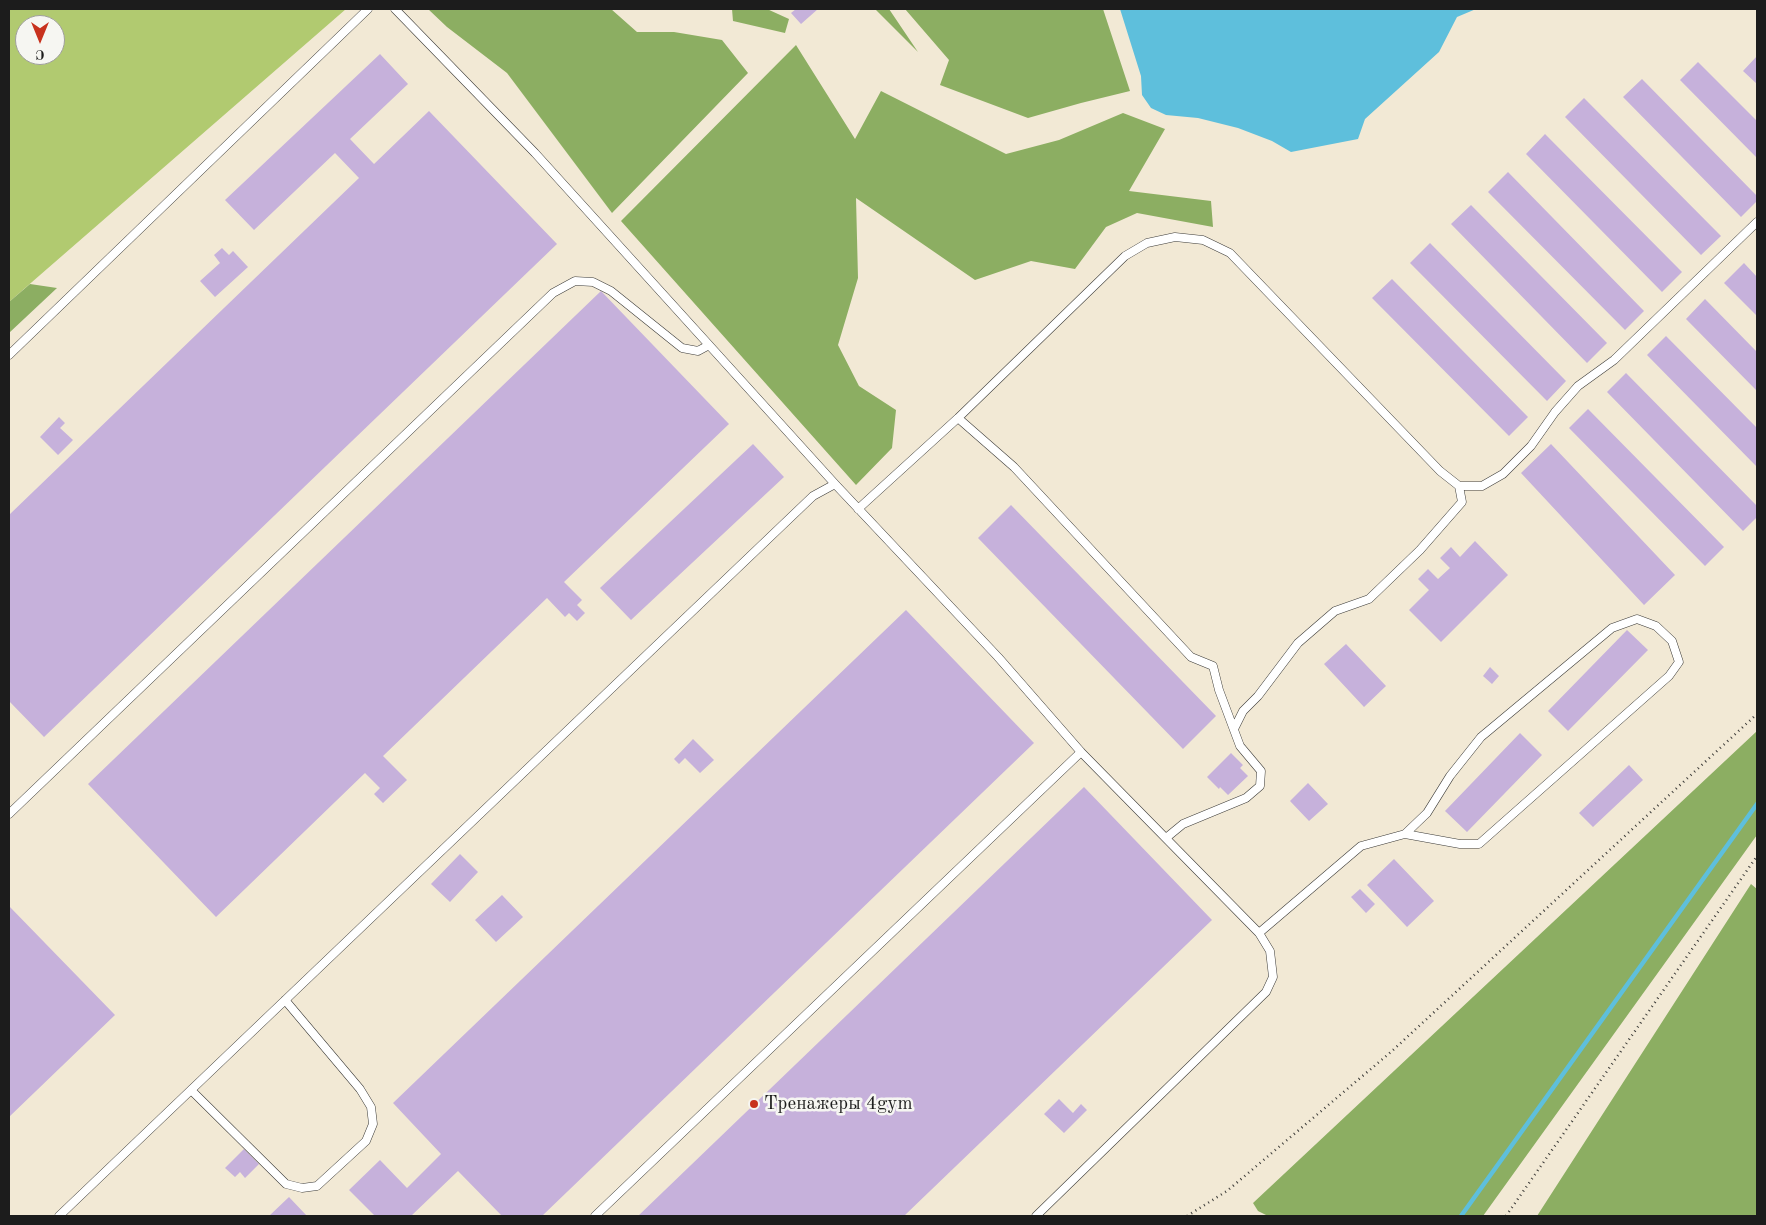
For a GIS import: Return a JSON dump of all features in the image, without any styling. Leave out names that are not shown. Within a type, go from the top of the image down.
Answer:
[{"type":"lane","points":[[9,355],[368,9]]},
{"type":"lane","points":[[395,9],[535,153],[835,484],[998,657],[1081,752],[1259,933],[1270,952],[1273,977],[1266,992],[1036,1216]]},
{"type":"lane","points":[[858,508],[958,418],[1125,256],[1147,243],[1175,237],[1203,240],[1230,253],[1440,471],[1459,486],[1482,486],[1504,474],[1531,446],[1555,412],[1578,386],[1614,360],[1757,222]]},
{"type":"lane","points":[[9,814],[553,294],[575,281],[593,282],[611,291],[682,348],[698,351],[709,345]]},
{"type":"lane","points":[[958,418],[1014,467],[1191,657],[1213,666],[1219,690],[1240,746],[1261,771],[1260,786],[1246,798],[1183,824],[1166,838]]},
{"type":"lane","points":[[59,1216],[813,496],[835,484]]},
{"type":"lane","points":[[1234,729],[1243,711],[1258,696],[1298,643],[1335,611],[1370,599],[1420,550],[1462,502],[1459,486]]},
{"type":"lane","points":[[1259,933],[1361,846],[1405,834],[1460,844],[1479,844],[1669,676],[1679,662],[1672,641],[1656,626],[1637,619],[1612,628],[1481,737],[1450,776],[1426,813],[1405,834]]},
{"type":"lane","points":[[595,1216],[1081,752]]},
{"type":"lane","points":[[191,1090],[286,1184],[302,1188],[316,1186],[366,1141],[373,1124],[371,1107],[360,1089],[286,1000]]},
{"type":"path","points":[[1186,1216],[1227,1191],[1392,1051],[1757,714]]},
{"type":"path","points":[[1506,1216],[1757,856]]},
{"type":"green space","points":[[9,9],[346,9],[9,302]]},
{"type":"green space","points":[[428,9],[611,9],[637,32],[674,32],[722,40],[748,73],[612,213],[507,73],[447,27]]},
{"type":"green space","points":[[732,9],[767,9],[789,19],[785,33],[733,21]]},
{"type":"green space","points":[[875,9],[889,9],[918,52]]},
{"type":"green space","points":[[905,9],[1103,9],[1130,91],[1028,118],[940,85],[949,60]]},
{"type":"green space","points":[[796,45],[855,139],[881,91],[1006,154],[1059,140],[1123,113],[1165,129],[1129,191],[1211,201],[1213,227],[1137,213],[1106,227],[1075,269],[1031,261],[975,280],[856,198],[858,278],[838,345],[859,386],[896,410],[892,448],[856,485],[621,221]]},
{"type":"green space","points":[[30,284],[57,288],[9,333],[9,302]]},
{"type":"green space","points":[[1757,731],[1757,835],[1483,1216],[1268,1216],[1258,1211],[1253,1203]]},
{"type":"green space","points":[[1751,884],[1757,889],[1757,1216],[1537,1216]]},
{"type":"water","points":[[1120,9],[1476,9],[1457,17],[1439,52],[1365,119],[1358,139],[1291,152],[1272,141],[1238,128],[1198,118],[1166,115],[1151,108],[1142,95],[1141,76]]},
{"type":"building","points":[[796,9],[818,9],[801,24],[791,13]]},
{"type":"building","points":[[380,54],[408,84],[350,139],[374,164],[429,111],[557,244],[44,737],[9,701],[9,515],[359,178],[335,153],[254,230],[225,200]]},
{"type":"building","points":[[1757,56],[1757,84],[1743,71]]},
{"type":"building","points":[[1698,62],[1757,121],[1757,158],[1680,80]]},
{"type":"building","points":[[1642,79],[1757,196],[1757,201],[1741,217],[1623,97]]},
{"type":"building","points":[[1584,98],[1721,236],[1701,255],[1565,117]]},
{"type":"building","points":[[1545,134],[1682,272],[1662,292],[1526,154]]},
{"type":"building","points":[[1508,172],[1644,311],[1625,330],[1488,192]]},
{"type":"building","points":[[1471,205],[1607,343],[1587,363],[1451,224]]},
{"type":"building","points":[[1430,243],[1566,381],[1547,401],[1410,263]]},
{"type":"building","points":[[222,248],[229,255],[233,251],[248,267],[215,297],[200,281],[220,263],[214,255]]},
{"type":"building","points":[[1744,263],[1757,277],[1757,316],[1724,283]]},
{"type":"building","points":[[1392,279],[1528,417],[1509,436],[1372,298]]},
{"type":"building","points":[[601,291],[729,424],[564,582],[582,600],[577,605],[585,613],[577,621],[569,613],[565,617],[547,598],[383,756],[407,780],[383,803],[374,794],[380,788],[365,773],[216,917],[88,784]]},
{"type":"building","points":[[1705,299],[1757,352],[1757,391],[1686,319]]},
{"type":"building","points":[[1666,336],[1757,428],[1757,467],[1647,355]]},
{"type":"building","points":[[1626,373],[1757,506],[1757,517],[1743,531],[1607,392]]},
{"type":"building","points":[[1588,409],[1724,547],[1705,566],[1569,428]]},
{"type":"building","points":[[59,417],[65,423],[60,428],[73,440],[58,455],[40,437]]},
{"type":"building","points":[[753,444],[784,477],[631,620],[600,588]]},
{"type":"building","points":[[1551,444],[1675,575],[1644,605],[1521,473]]},
{"type":"building","points":[[1011,505],[1216,716],[1183,749],[978,538]]},
{"type":"building","points":[[1475,541],[1508,575],[1441,642],[1409,610],[1429,590],[1418,579],[1428,569],[1438,579],[1450,568],[1440,558],[1451,547],[1460,557]]},
{"type":"building","points":[[906,610],[1034,743],[542,1216],[502,1216],[458,1171],[411,1216],[375,1216],[349,1190],[380,1160],[407,1188],[441,1154],[393,1103]]},
{"type":"building","points":[[1627,630],[1648,650],[1568,731],[1548,711]]},
{"type":"building","points":[[1346,644],[1386,686],[1364,707],[1324,664]]},
{"type":"building","points":[[1490,667],[1499,676],[1492,684],[1483,676]]},
{"type":"building","points":[[1520,733],[1542,755],[1467,832],[1445,811]]},
{"type":"building","points":[[693,739],[714,760],[700,773],[685,758],[679,764],[674,759]]},
{"type":"building","points":[[1231,753],[1243,765],[1240,768],[1248,776],[1228,795],[1207,777]]},
{"type":"building","points":[[1629,765],[1643,780],[1593,827],[1579,813]]},
{"type":"building","points":[[1308,783],[1328,804],[1309,821],[1290,801]]},
{"type":"building","points":[[1084,787],[1212,920],[904,1216],[638,1216]]},
{"type":"building","points":[[460,854],[478,872],[450,902],[431,884]]},
{"type":"building","points":[[1394,859],[1434,901],[1407,927],[1367,885]]},
{"type":"building","points":[[1360,889],[1375,904],[1366,913],[1351,897]]},
{"type":"building","points":[[502,895],[523,917],[496,942],[475,920]]},
{"type":"building","points":[[9,906],[115,1015],[9,1117]]},
{"type":"building","points":[[1059,1099],[1073,1113],[1081,1104],[1087,1110],[1064,1133],[1044,1114]]},
{"type":"building","points":[[244,1149],[259,1164],[245,1178],[240,1172],[235,1177],[225,1168]]},
{"type":"building","points":[[289,1197],[307,1216],[269,1216]]},
{"type":"waterway","points":[[1461,1216],[1757,804]]},
{"type":"place","name":"Тренажеры 4gym","points":[[754,1104]]}]
